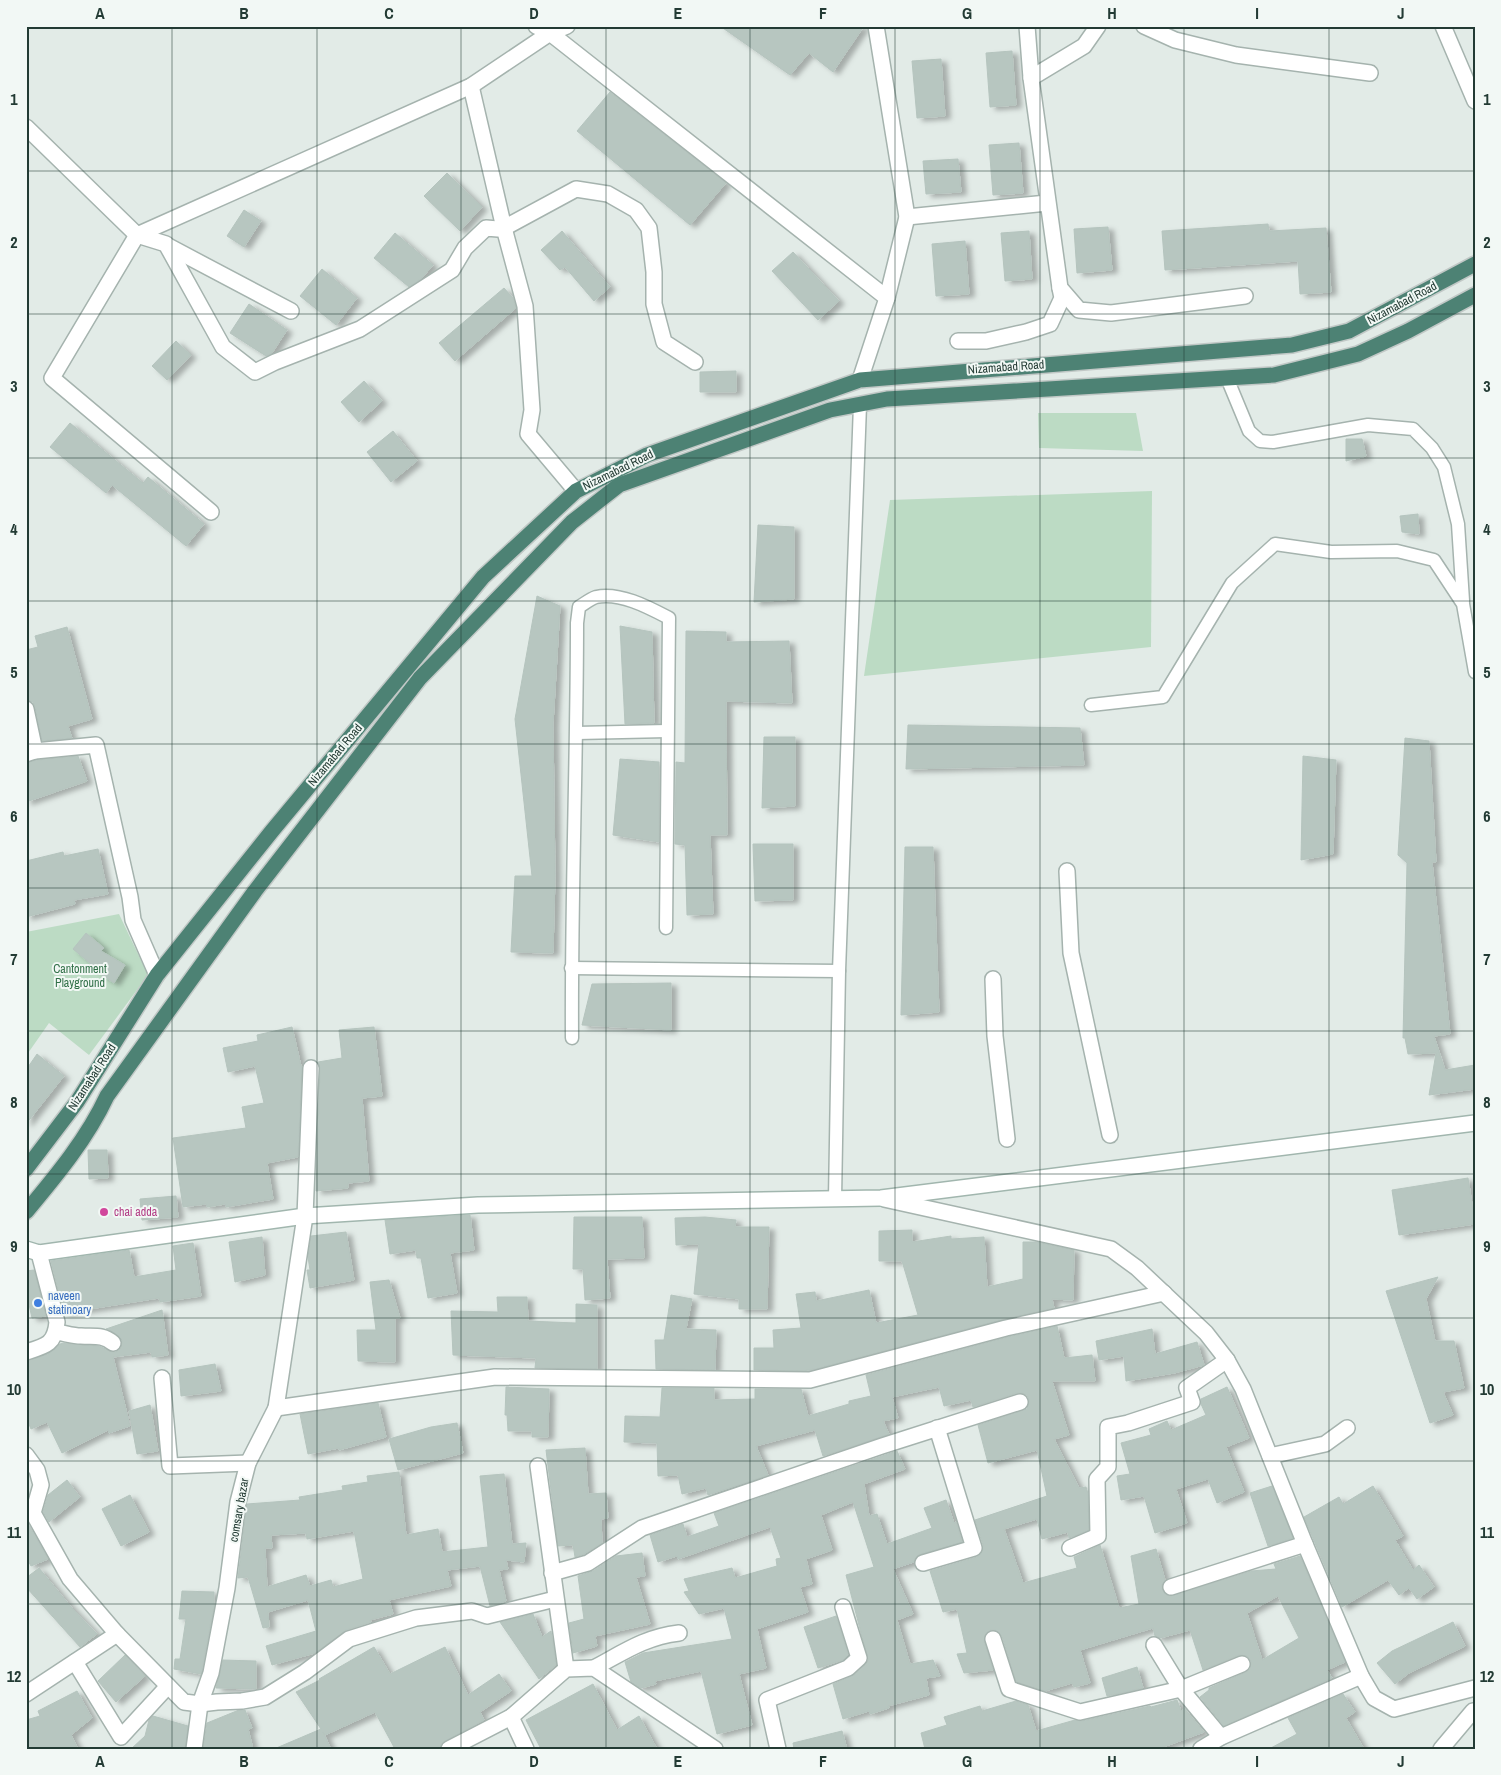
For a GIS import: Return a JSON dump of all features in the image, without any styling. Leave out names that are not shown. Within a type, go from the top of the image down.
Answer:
[{"type":"highway","name":"Nizamabad Road","points":[[26,1170],[76,1102],[157,975],[272,831],[483,578],[576,491],[647,455],[860,380],[1292,346],[1349,331],[1475,264]]},
{"type":"highway","name":"Nizamabad Road","points":[[26,1212],[77,1147],[107,1096],[255,891],[420,678],[572,522],[619,485],[830,410],[887,399],[1274,375],[1358,354],[1408,331],[1475,295]]},
{"type":"street","points":[[211,512],[52,378],[137,235],[471,86],[543,29],[567,26]]},
{"type":"street","points":[[860,380],[888,298],[907,217],[876,26]]},
{"type":"street","points":[[958,341],[986,341],[1026,332],[1050,324],[1062,298],[1047,203],[1031,78],[1027,26]]},
{"type":"street","points":[[1031,78],[1084,46],[1098,26]]},
{"type":"street","points":[[1144,26],[1175,40],[1236,55],[1370,73]]},
{"type":"street","points":[[1443,26],[1475,101]]},
{"type":"street","points":[[543,29],[888,298]]},
{"type":"street","points":[[471,86],[504,228],[525,306],[532,410],[528,434],[576,491]]},
{"type":"street","points":[[26,127],[137,235],[166,244],[291,311]]},
{"type":"street","points":[[168,246],[223,347],[255,372],[275,362],[360,329],[452,270],[465,248],[486,228],[504,228],[576,189],[608,194],[636,210],[649,228],[654,272],[654,304],[664,342],[695,362]]},
{"type":"street","points":[[907,217],[1047,203]]},
{"type":"street","points":[[1060,288],[1079,310],[1112,313],[1245,296]]},
{"type":"street","points":[[26,709],[30,752],[96,745],[130,897],[133,920],[157,975]]},
{"type":"street","points":[[1067,871],[1071,953],[1110,1135]]},
{"type":"street","points":[[993,979],[995,1036],[1007,1139]]},
{"type":"street","name":"comsary bazar","points":[[194,1749],[200,1704],[210,1673],[227,1588],[238,1502],[248,1463],[276,1408],[305,1216],[311,1068]]},
{"type":"street","points":[[26,1352],[50,1342],[54,1338],[57,1322],[32,1251],[305,1216],[478,1206],[881,1198],[1475,1123]]},
{"type":"street","points":[[881,1198],[1111,1249],[1136,1268],[1206,1333],[1227,1360],[1244,1389],[1305,1544],[1362,1676],[1374,1698],[1394,1709],[1475,1688]]},
{"type":"street","points":[[276,1408],[494,1377],[810,1380],[1006,1328],[1164,1293]]},
{"type":"street","points":[[56,1332],[79,1336],[99,1336],[107,1338],[113,1343]]},
{"type":"street","points":[[1070,1548],[1098,1536],[1098,1480],[1108,1467],[1108,1427],[1128,1423],[1192,1402],[1187,1388],[1227,1360]]},
{"type":"street","points":[[162,1378],[170,1466],[248,1463]]},
{"type":"street","points":[[552,1573],[588,1563],[642,1528],[937,1428],[1020,1402]]},
{"type":"street","points":[[924,1563],[974,1548],[937,1428]]},
{"type":"street","points":[[1270,1456],[1325,1444],[1348,1428]]},
{"type":"street","points":[[26,1455],[37,1470],[41,1485],[33,1513],[70,1579],[117,1634],[184,1702],[200,1704],[242,1701],[265,1697],[305,1672],[349,1639],[416,1618],[472,1611],[487,1616],[555,1599]]},
{"type":"street","points":[[538,1466],[566,1669]]},
{"type":"street","points":[[1171,1587],[1305,1544]]},
{"type":"street","points":[[778,1749],[766,1700],[848,1668],[859,1658],[843,1607]]},
{"type":"street","points":[[449,1749],[511,1717],[566,1669],[594,1668],[641,1642],[660,1635],[679,1632]]},
{"type":"street","points":[[26,1694],[117,1634]]},
{"type":"street","points":[[993,1639],[1009,1689],[1080,1712],[1181,1689],[1242,1664]]},
{"type":"street","points":[[1154,1645],[1181,1689],[1220,1737]]},
{"type":"street","points":[[75,1662],[121,1737],[168,1686]]},
{"type":"street","points":[[594,1668],[715,1749]]},
{"type":"street","points":[[1201,1749],[1220,1737],[1362,1676]]},
{"type":"street","points":[[1441,1749],[1473,1711],[1475,1714]]},
{"type":"street","points":[[511,1717],[526,1749]]},
{"type":"lane","points":[[1227,378],[1249,431],[1260,441],[1273,442],[1368,425],[1413,429],[1432,448],[1444,467],[1458,524],[1463,604],[1475,672]]},
{"type":"lane","points":[[835,1199],[839,971],[860,405]]},
{"type":"lane","points":[[1091,705],[1163,697],[1232,583],[1275,544],[1331,552],[1397,551],[1434,560],[1463,604]]},
{"type":"lane","points":[[572,1038],[571,968],[577,732],[577,623],[579,607],[594,598],[610,596],[646,606],[669,618],[666,928]]},
{"type":"lane","points":[[577,732],[667,731]]},
{"type":"lane","points":[[571,968],[839,971]]},
{"type":"green space","points":[[1038,413],[1136,413],[1143,451],[1039,448]]},
{"type":"green space","points":[[1152,491],[1151,647],[864,676],[890,500]]},
{"type":"green space","name":"Cantonment Playground","points":[[119,914],[148,975],[89,1055],[49,1023],[26,1056],[26,932]]},
{"type":"building","points":[[720,26],[864,26],[833,72],[809,53],[790,75]]},
{"type":"building","points":[[1012,51],[1016,105],[990,107],[986,53]]},
{"type":"building","points":[[941,59],[945,116],[917,118],[912,61]]},
{"type":"building","points":[[610,92],[726,183],[690,225],[577,131]]},
{"type":"building","points":[[1019,143],[1023,193],[993,195],[989,145]]},
{"type":"building","points":[[958,159],[961,192],[926,194],[923,161]]},
{"type":"building","points":[[447,173],[482,207],[460,231],[424,196]]},
{"type":"building","points":[[244,210],[261,221],[244,247],[227,236]]},
{"type":"building","points":[[1268,224],[1269,231],[1326,228],[1331,292],[1300,294],[1298,261],[1165,270],[1162,231]]},
{"type":"building","points":[[1108,227],[1112,270],[1077,273],[1074,229]]},
{"type":"building","points":[[562,231],[610,287],[594,301],[565,267],[560,270],[541,250]]},
{"type":"building","points":[[1029,231],[1032,279],[1005,281],[1001,233]]},
{"type":"building","points":[[395,233],[433,265],[422,278],[409,287],[374,258]]},
{"type":"building","points":[[965,241],[969,294],[936,296],[932,244]]},
{"type":"building","points":[[793,252],[839,301],[818,320],[772,271]]},
{"type":"building","points":[[322,269],[357,298],[336,325],[300,296]]},
{"type":"building","points":[[504,288],[513,298],[516,308],[455,361],[439,343]]},
{"type":"building","points":[[249,304],[287,330],[272,353],[266,356],[230,333]]},
{"type":"building","points":[[176,341],[191,355],[167,380],[152,366]]},
{"type":"building","points":[[736,371],[736,392],[700,392],[700,372]]},
{"type":"building","points":[[364,381],[382,401],[359,422],[341,402]]},
{"type":"building","points":[[70,423],[143,483],[148,477],[204,524],[186,546],[112,485],[106,493],[50,447]]},
{"type":"building","points":[[393,431],[417,461],[391,482],[367,452]]},
{"type":"building","points":[[1346,439],[1362,439],[1366,456],[1346,461]]},
{"type":"building","points":[[1418,514],[1419,534],[1402,532],[1400,516]]},
{"type":"building","points":[[758,525],[794,527],[794,599],[754,602]]},
{"type":"building","points":[[537,596],[560,606],[553,724],[555,876],[553,953],[511,952],[515,876],[532,876],[515,719]]},
{"type":"building","points":[[620,626],[652,632],[654,723],[625,724]]},
{"type":"building","points":[[67,627],[92,719],[68,726],[72,738],[42,741],[35,707],[33,702],[26,700],[26,650],[38,647],[35,636]]},
{"type":"building","points":[[686,631],[726,632],[726,642],[789,641],[792,703],[726,701],[727,835],[710,835],[713,914],[687,915],[685,845],[675,844],[676,762],[685,763]]},
{"type":"building","points":[[908,725],[1080,728],[1084,765],[906,769]]},
{"type":"building","points":[[764,737],[795,737],[795,806],[762,808]]},
{"type":"building","points":[[1405,738],[1429,741],[1436,862],[1432,862],[1450,1034],[1434,1036],[1445,1070],[1475,1065],[1475,1089],[1429,1095],[1436,1053],[1408,1054],[1405,1038],[1403,1038],[1407,863],[1398,855]]},
{"type":"building","points":[[78,756],[87,781],[26,802],[26,763],[37,760]]},
{"type":"building","points":[[1303,756],[1336,760],[1333,854],[1301,860]]},
{"type":"building","points":[[620,759],[659,762],[659,842],[613,835]]},
{"type":"building","points":[[753,844],[793,844],[793,900],[755,901]]},
{"type":"building","points":[[905,847],[933,847],[939,1012],[901,1015]]},
{"type":"building","points":[[98,849],[108,894],[74,900],[75,904],[26,917],[26,861],[63,852],[64,856]]},
{"type":"building","points":[[86,933],[104,948],[101,951],[125,965],[114,983],[97,972],[98,970],[73,949]]},
{"type":"building","points":[[671,983],[671,1030],[582,1025],[592,984]]},
{"type":"building","points":[[292,1027],[302,1066],[298,1157],[267,1163],[273,1199],[226,1207],[225,1204],[207,1207],[206,1204],[183,1207],[173,1138],[246,1128],[242,1107],[264,1103],[255,1066],[228,1072],[223,1048],[258,1041],[257,1035]]},
{"type":"building","points":[[374,1027],[382,1096],[362,1098],[369,1181],[348,1183],[348,1188],[316,1191],[320,1068],[318,1062],[342,1058],[339,1030]]},
{"type":"building","points":[[37,1054],[64,1076],[26,1124],[26,1070]]},
{"type":"building","points":[[88,1150],[107,1150],[108,1178],[89,1179]]},
{"type":"building","points":[[1468,1178],[1475,1224],[1399,1235],[1392,1190]]},
{"type":"building","points":[[176,1196],[178,1217],[142,1220],[140,1199]]},
{"type":"building","points":[[470,1215],[474,1250],[450,1253],[457,1293],[428,1298],[421,1258],[417,1258],[416,1250],[390,1254],[385,1220]]},
{"type":"building","points":[[574,1217],[642,1217],[644,1258],[607,1259],[610,1298],[585,1300],[583,1269],[573,1269]]},
{"type":"building","points":[[705,1217],[736,1220],[735,1227],[769,1227],[767,1309],[739,1309],[739,1299],[694,1294],[699,1244],[676,1245],[675,1218]]},
{"type":"building","points":[[912,1230],[912,1242],[951,1236],[951,1239],[984,1237],[987,1287],[1023,1279],[1023,1242],[1036,1242],[1074,1250],[1073,1300],[1052,1299],[1054,1308],[1004,1319],[815,1369],[803,1371],[754,1370],[754,1348],[774,1348],[773,1330],[801,1328],[796,1294],[815,1292],[816,1301],[869,1290],[876,1323],[918,1315],[902,1261],[879,1261],[879,1231]]},
{"type":"building","points":[[346,1232],[354,1280],[310,1288],[307,1270],[310,1270],[308,1257],[311,1236]]},
{"type":"building","points":[[262,1237],[265,1275],[235,1282],[229,1242]]},
{"type":"building","points":[[193,1243],[201,1296],[160,1302],[159,1298],[64,1313],[51,1261],[129,1250],[134,1277],[176,1270],[173,1246]]},
{"type":"building","name":"naveen statinoary","points":[[34,1270],[46,1316],[32,1318],[26,1291],[26,1271]]},
{"type":"building","points":[[1438,1277],[1426,1299],[1435,1341],[1454,1341],[1464,1388],[1443,1392],[1453,1415],[1430,1423],[1386,1291]]},
{"type":"building","points":[[389,1280],[400,1318],[395,1318],[395,1362],[358,1361],[357,1330],[376,1330],[370,1282]]},
{"type":"building","points":[[671,1295],[692,1299],[686,1329],[716,1330],[715,1370],[656,1369],[655,1340],[664,1340]]},
{"type":"building","points":[[497,1297],[527,1297],[528,1321],[576,1323],[576,1304],[597,1305],[597,1369],[535,1368],[536,1358],[453,1355],[451,1311],[498,1312]]},
{"type":"building","points":[[162,1310],[168,1355],[152,1357],[151,1352],[113,1357],[130,1426],[109,1433],[108,1430],[62,1453],[47,1422],[31,1429],[26,1417],[26,1361],[48,1354],[64,1343],[99,1346],[116,1352],[121,1348],[122,1340],[106,1329]]},
{"type":"building","points":[[1057,1326],[1064,1358],[1092,1355],[1095,1381],[1052,1381],[1069,1435],[1054,1439],[1079,1488],[1086,1487],[1088,1494],[1089,1530],[1069,1538],[1068,1532],[1042,1539],[1037,1519],[1004,1529],[1023,1583],[1077,1568],[1074,1557],[1100,1545],[1119,1608],[1139,1604],[1131,1556],[1156,1549],[1165,1580],[1162,1589],[1165,1594],[1170,1596],[1251,1571],[1276,1569],[1274,1564],[1300,1556],[1345,1662],[1327,1670],[1332,1678],[1224,1726],[1200,1697],[1209,1688],[1246,1672],[1250,1669],[1251,1661],[1247,1656],[1239,1655],[1203,1670],[1190,1630],[1160,1638],[1155,1636],[1153,1628],[1080,1650],[1090,1683],[1074,1687],[1072,1683],[1045,1691],[1016,1682],[1002,1636],[995,1630],[991,1630],[986,1633],[984,1641],[993,1670],[964,1673],[957,1654],[967,1653],[957,1609],[943,1612],[930,1571],[977,1557],[981,1554],[983,1545],[975,1520],[1047,1496],[1037,1450],[988,1463],[978,1425],[1027,1409],[1029,1400],[1027,1395],[1022,1393],[973,1407],[971,1400],[944,1406],[939,1387],[892,1397],[898,1418],[883,1421],[889,1434],[823,1456],[815,1430],[756,1446],[768,1475],[708,1495],[706,1488],[682,1494],[678,1475],[658,1476],[657,1443],[624,1442],[625,1416],[660,1417],[662,1388],[714,1388],[714,1400],[755,1399],[755,1389],[801,1389],[808,1416],[849,1404],[849,1401],[871,1396],[866,1375],[1008,1337]],"holes":[[[1278,1596],[1299,1638],[1262,1660],[1247,1613]]]},
{"type":"building","points":[[1152,1329],[1155,1354],[1197,1342],[1204,1365],[1174,1373],[1126,1381],[1124,1356],[1099,1360],[1096,1341]]},
{"type":"building","points":[[215,1364],[221,1391],[181,1396],[179,1370]]},
{"type":"building","points":[[506,1387],[549,1389],[548,1437],[532,1437],[532,1431],[508,1431],[507,1415],[505,1415]]},
{"type":"building","points":[[1227,1387],[1249,1438],[1226,1447],[1244,1492],[1217,1503],[1208,1479],[1176,1489],[1187,1523],[1155,1533],[1144,1496],[1121,1500],[1117,1476],[1130,1474],[1121,1443],[1151,1435],[1149,1429],[1167,1421],[1171,1430],[1206,1415],[1201,1399]]},
{"type":"building","points":[[378,1403],[386,1437],[339,1450],[339,1448],[308,1454],[300,1414]]},
{"type":"building","points":[[150,1405],[158,1451],[137,1454],[129,1411]]},
{"type":"building","points":[[457,1423],[463,1453],[398,1470],[389,1439],[431,1427]]},
{"type":"building","points":[[585,1448],[588,1494],[606,1493],[608,1518],[601,1519],[602,1543],[575,1557],[573,1545],[558,1546],[546,1450]]},
{"type":"building","points":[[897,1451],[905,1469],[864,1484],[869,1516],[877,1514],[887,1544],[932,1528],[924,1508],[946,1500],[954,1523],[956,1522],[962,1542],[920,1554],[914,1562],[893,1569],[913,1614],[897,1620],[910,1664],[933,1660],[940,1676],[926,1678],[929,1695],[888,1706],[889,1708],[870,1714],[869,1711],[843,1719],[833,1684],[854,1675],[868,1660],[846,1575],[874,1567],[853,1502],[821,1515],[832,1550],[806,1559],[812,1584],[800,1587],[808,1612],[757,1629],[766,1668],[739,1674],[752,1725],[717,1734],[701,1671],[655,1681],[656,1684],[641,1688],[631,1682],[625,1662],[643,1653],[732,1639],[724,1608],[699,1614],[684,1592],[689,1591],[684,1579],[732,1568],[735,1578],[777,1566],[776,1559],[781,1558],[770,1527],[678,1559],[677,1556],[658,1562],[650,1535],[683,1524],[687,1537],[719,1526],[714,1513]]},
{"type":"building","points":[[399,1472],[406,1535],[438,1529],[442,1552],[488,1547],[480,1476],[504,1474],[512,1544],[526,1543],[524,1562],[506,1560],[508,1569],[499,1570],[506,1601],[490,1606],[480,1566],[447,1570],[451,1586],[389,1600],[393,1614],[370,1620],[371,1622],[346,1630],[315,1653],[272,1665],[266,1646],[316,1631],[308,1600],[268,1612],[269,1627],[263,1628],[248,1577],[238,1578],[247,1504],[300,1500],[299,1497],[343,1490],[342,1486],[368,1482],[367,1476]],"holes":[[[354,1531],[363,1579],[333,1587],[331,1580],[310,1586],[306,1575],[267,1587],[265,1548],[272,1548],[271,1535],[306,1533],[307,1539]]]},
{"type":"building","points":[[67,1480],[80,1497],[49,1522],[43,1512],[48,1495]]},
{"type":"building","points":[[1272,1486],[1293,1538],[1268,1546],[1250,1493]]},
{"type":"building","points":[[1373,1486],[1403,1536],[1395,1540],[1413,1570],[1419,1565],[1434,1587],[1417,1599],[1409,1588],[1399,1595],[1388,1580],[1342,1607],[1304,1517],[1339,1497],[1343,1504]]},
{"type":"building","points":[[130,1495],[149,1532],[121,1546],[102,1509]]},
{"type":"building","points":[[26,1520],[48,1559],[31,1566],[26,1557]]},
{"type":"building","points":[[642,1553],[645,1576],[636,1577],[650,1624],[595,1636],[597,1646],[573,1653],[569,1623],[584,1619],[578,1576],[593,1571],[616,1556]]},
{"type":"building","points":[[39,1568],[72,1608],[97,1634],[80,1647],[26,1587],[26,1578]]},
{"type":"building","points":[[182,1591],[214,1592],[214,1606],[201,1674],[174,1669],[175,1659],[180,1659],[186,1619],[179,1619]]},
{"type":"building","points":[[533,1614],[542,1637],[551,1631],[556,1665],[539,1679],[500,1622]]},
{"type":"building","points":[[836,1616],[848,1655],[843,1660],[818,1668],[804,1627]]},
{"type":"building","points":[[1453,1622],[1465,1646],[1409,1673],[1395,1684],[1377,1663],[1392,1651]]},
{"type":"building","points":[[374,1647],[390,1674],[445,1647],[468,1695],[499,1674],[511,1691],[480,1712],[484,1720],[445,1741],[441,1744],[440,1749],[395,1749],[375,1712],[325,1735],[323,1732],[331,1749],[274,1749],[321,1729],[296,1692],[320,1680]]},
{"type":"building","points":[[125,1655],[145,1676],[116,1702],[98,1681]]},
{"type":"building","points":[[223,1660],[256,1661],[256,1689],[216,1688]]},
{"type":"building","points":[[1137,1667],[1143,1688],[1107,1696],[1102,1678]]},
{"type":"building","points":[[593,1684],[617,1730],[639,1716],[657,1749],[541,1749],[526,1720]]},
{"type":"building","points":[[77,1691],[92,1718],[71,1735],[78,1749],[26,1749],[26,1720],[40,1716],[38,1711]]},
{"type":"building","points":[[1343,1694],[1355,1712],[1346,1718],[1364,1749],[1269,1749],[1297,1734],[1288,1718]]},
{"type":"building","points":[[1177,1700],[1181,1711],[1184,1708],[1204,1732],[1158,1749],[925,1749],[921,1733],[947,1725],[944,1717],[980,1706],[982,1711],[1016,1701],[1028,1705],[1036,1731],[1075,1720],[1082,1721]]},
{"type":"building","points":[[239,1710],[245,1710],[252,1728],[248,1729],[253,1749],[203,1749],[207,1723]]},
{"type":"building","points":[[153,1716],[188,1726],[185,1749],[131,1749],[145,1736],[149,1720]]},
{"type":"building","points":[[842,1731],[847,1749],[794,1749],[793,1743]]},
{"type":"place","name":"chai adda","points":[[104,1212]]},
{"type":"place","name":"naveen statinoary","points":[[38,1303]]}]
